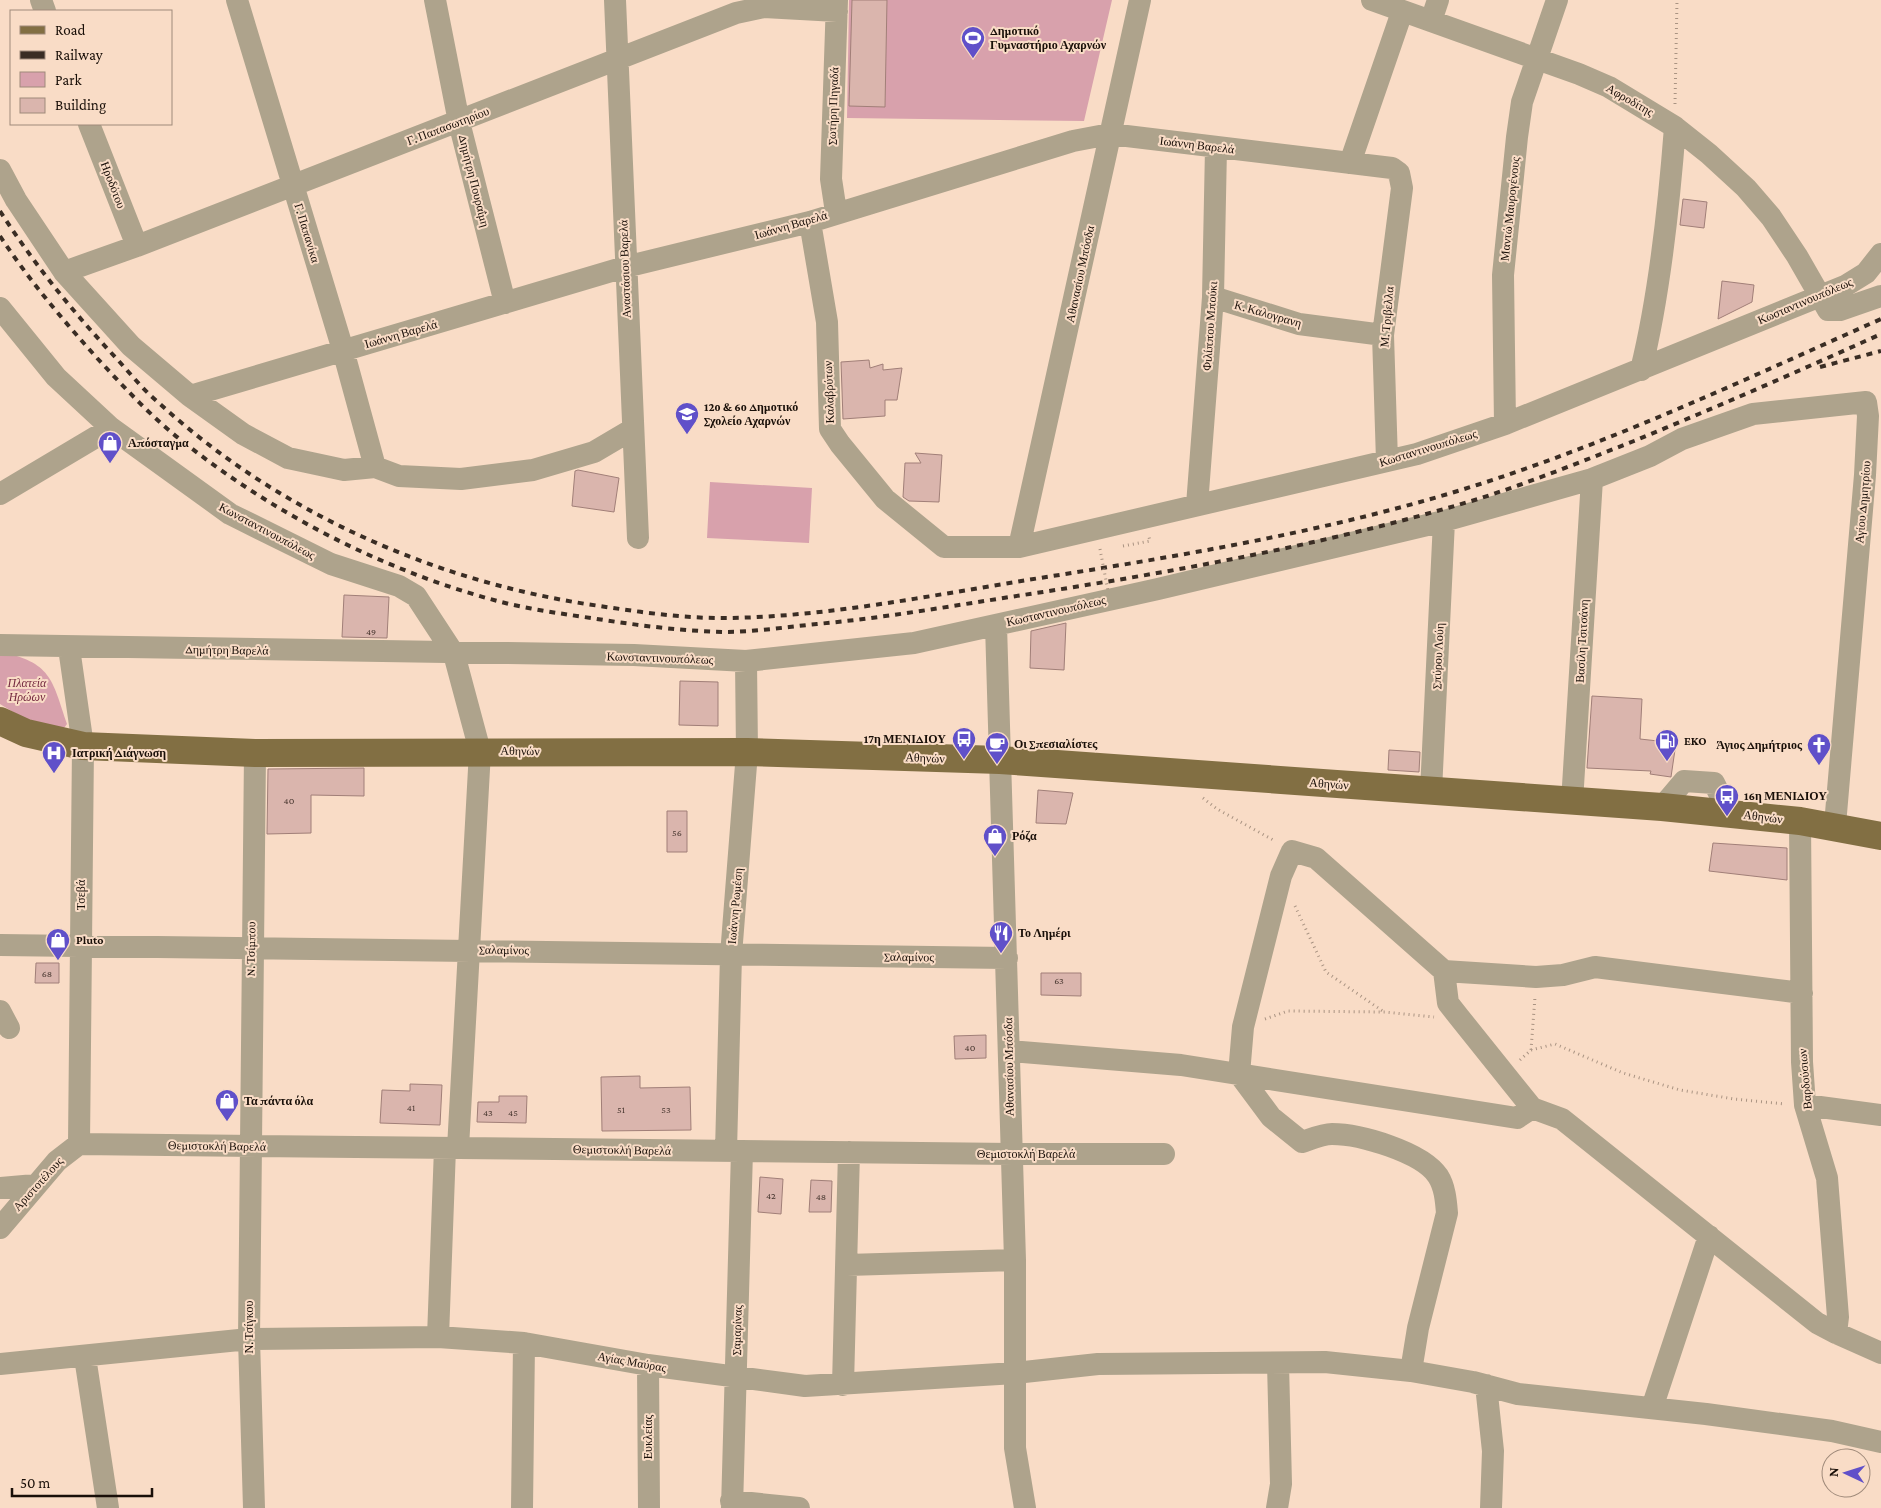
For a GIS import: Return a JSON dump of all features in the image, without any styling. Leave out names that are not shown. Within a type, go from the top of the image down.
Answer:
[{"type":"main road","name":"Αθηνών","points":[[0,721],[26,732],[84,746],[254,753],[480,751],[747,752],[1000,760],[1662,807],[1834,825],[1881,836]]},
{"type":"street","name":"Γ. Παπανίκα","points":[[237,0],[343,350],[375,467]]},
{"type":"street","name":"Δημήτρη Πουραΐμη","points":[[434,0],[459,122],[505,303]]},
{"type":"street","name":"Αναστάσιου Βαρελά","points":[[615,0],[638,538]]},
{"type":"street","name":"Αθανασίου Μπόσδα","points":[[1019,547],[1140,0]]},
{"type":"street","name":"Αφροδίτης","points":[[1372,0],[1538,59],[1609,87],[1675,127],[1709,154],[1746,188],[1772,217],[1798,256],[1818,296]]},
{"type":"street","points":[[1431,22],[1438,0]]},
{"type":"street","name":"Μαντώ Μαυρογένους","points":[[1505,424],[1504,265],[1522,102],[1557,0]]},
{"type":"street","name":"Γ. Παπασωτηρίου","points":[[64,272],[138,246],[736,13],[764,6],[837,5]]},
{"type":"street","name":"Σωτήρη Πηγαδά","points":[[836,212],[831,179],[837,5]]},
{"type":"street","points":[[1350,163],[1402,12]]},
{"type":"street","name":"Ηροδότου","points":[[89,125],[138,246]]},
{"type":"street","points":[[1641,370],[1650,329],[1671,175],[1675,127]]},
{"type":"street","name":"Ιωάννη Βαρελά","points":[[190,396],[625,267],[810,222],[836,212],[1073,142],[1110,134],[1392,168],[1399,173]]},
{"type":"street","name":"Φιλίππου Μπούκι","points":[[1197,505],[1213,297],[1216,148]]},
{"type":"street","points":[[0,170],[16,200],[64,272],[131,346],[190,396],[243,434],[288,458],[344,470],[375,467],[399,476],[461,479],[533,470],[594,452],[633,429]]},
{"type":"street","name":"Μ. Τριβελλα","points":[[1387,462],[1383,335],[1402,188],[1399,173]]},
{"type":"street","name":"Καλαβρύτων","points":[[810,222],[827,322],[830,429],[885,499],[944,547]]},
{"type":"street","name":"Κωσταντινουπόλεως","points":[[944,547],[1019,547],[1387,462],[1505,424],[1845,286],[1866,273],[1881,254]]},
{"type":"street","points":[[1818,296],[1828,310],[1834,311],[1881,296]]},
{"type":"street","name":"Κ. Καλογρανη","points":[[1213,297],[1299,324],[1383,335]]},
{"type":"street","name":"Κωνσταντινουπόλεως","points":[[2,314],[56,377],[111,428],[230,514],[331,564],[399,586],[416,596],[454,654],[480,751],[469,950],[451,1148],[438,1337]]},
{"type":"street","name":"Αγίου Δημητρίου","points":[[1650,456],[1682,439],[1753,414],[1866,402],[1868,416],[1865,475],[1834,825]]},
{"type":"street","points":[[0,494],[111,428]]},
{"type":"street","name":"Κωσταντινουπόλεως","points":[[746,661],[914,643],[1444,520],[1592,479],[1650,456]]},
{"type":"street","name":"Βασίλη Τσιτσάνη","points":[[1572,802],[1592,479]]},
{"type":"street","name":"Σπύρου Λούη","points":[[1431,790],[1444,520]]},
{"type":"street","name":"Αθανασίου Μπόσδα","points":[[996,624],[1015,1260],[1015,1448],[1025,1508]]},
{"type":"street","name":"Δημήτρη Βαρελά","points":[[0,645],[69,648],[454,654]]},
{"type":"street","name":"Τσεβά","points":[[69,648],[84,746],[79,1144]]},
{"type":"street","name":"Κωνσταντινουπόλεως","points":[[454,654],[634,656],[746,661]]},
{"type":"street","name":"Ιωάννη Ρωμέση","points":[[734,1151],[731,955],[747,752],[746,661]]},
{"type":"street","name":"N. Τσίμπου","points":[[250,1146],[254,753]]},
{"type":"street","name":"Βαρδούσιων","points":[[1800,821],[1802,1062],[1805,1105],[1827,1178],[1838,1317],[1836,1333]]},
{"type":"street","points":[[1412,1371],[1418,1328],[1448,1214],[1446,1200],[1438,1176],[1409,1153],[1378,1143],[1331,1134],[1302,1142],[1270,1117],[1239,1074],[1243,1026],[1281,876],[1292,851],[1316,858],[1444,971],[1536,977],[1563,975],[1595,967],[1802,993]]},
{"type":"street","name":"Σαλαμίνος","points":[[0,945],[1007,958]]},
{"type":"street","points":[[1444,971],[1448,1003],[1532,1108],[1562,1119],[1817,1323],[1881,1352]]},
{"type":"street","points":[[1009,1051],[1181,1065],[1517,1118],[1532,1108]]},
{"type":"street","points":[[1805,1105],[1881,1115]]},
{"type":"street","name":"Θεμιστοκλή Βαρελά","points":[[79,1144],[1164,1154]]},
{"type":"street","name":"Αριστοτέλους","points":[[0,1228],[57,1161],[79,1144]]},
{"type":"street","name":"Ν. Τσίγκου","points":[[250,1146],[248,1339],[254,1508]]},
{"type":"street","name":"Σαμαρίνας","points":[[731,1505],[736,1378],[734,1151]]},
{"type":"street","points":[[843,1385],[849,1152]]},
{"type":"street","points":[[0,1188],[35,1185]]},
{"type":"street","points":[[1652,1408],[1709,1236]]},
{"type":"street","points":[[847,1264],[1015,1260]]},
{"type":"street","name":"Αγίας Μαύρας","points":[[0,1364],[85,1357],[248,1339],[438,1337],[524,1343],[648,1366],[805,1386],[1015,1373],[1098,1364],[1325,1362],[1412,1371],[1486,1385],[1518,1394],[1652,1408],[1832,1432],[1881,1442]]},
{"type":"street","points":[[522,1508],[524,1343]]},
{"type":"street","points":[[85,1357],[108,1508]]},
{"type":"street","points":[[1277,1508],[1281,1484],[1278,1363]]},
{"type":"street","name":"Ευκλείας","points":[[648,1366],[649,1508]]},
{"type":"street","points":[[1486,1385],[1493,1452],[1490,1508]]},
{"type":"street","points":[[731,1505],[799,1508]]},
{"type":"path","points":[[1675,127],[1677,0]]},
{"type":"path","points":[[1100,549],[1108,591]]},
{"type":"path","points":[[1185,774],[1202,798],[1217,809],[1292,851]]},
{"type":"path","points":[[1281,876],[1326,972],[1385,1012]]},
{"type":"path","points":[[1531,1050],[1536,977]]},
{"type":"path","points":[[1243,1026],[1288,1011],[1385,1012],[1429,1017],[1459,1017]]},
{"type":"path","points":[[1504,1074],[1531,1050],[1555,1044],[1623,1073],[1680,1090],[1734,1099],[1805,1105]]},
{"type":"green space","name":"Δημοτικό Γυμναστήριο Αχαρνών","points":[[849,0],[1112,0],[1084,121],[847,118]]},
{"type":"green space","points":[[710,482],[812,488],[809,543],[707,538]]},
{"type":"green space","name":"Πλατεία Ηρώων","points":[[0,652],[30,661],[40,667],[47,675],[53,684],[67,724],[64,728],[31,723],[0,704]]},
{"type":"building","points":[[852,0],[887,0],[885,107],[849,106]]},
{"type":"building","points":[[1683,199],[1707,202],[1704,228],[1680,225]]},
{"type":"building","points":[[1722,281],[1754,285],[1752,302],[1718,319]]},
{"type":"building","points":[[869,360],[870,368],[883,364],[883,370],[902,368],[897,400],[885,400],[885,416],[843,419],[841,362]]},
{"type":"building","points":[[915,453],[942,455],[939,502],[909,501],[903,497],[905,463],[921,463]]},
{"type":"building","points":[[575,471],[619,478],[614,512],[572,506]]},
{"type":"building","points":[[344,595],[389,597],[387,638],[342,637]]},
{"type":"building","points":[[1066,623],[1064,670],[1030,668],[1031,631]]},
{"type":"building","points":[[680,681],[718,682],[718,726],[679,725]]},
{"type":"building","points":[[1592,696],[1642,699],[1640,739],[1676,743],[1671,777],[1650,774],[1651,771],[1587,768]]},
{"type":"building","points":[[1389,750],[1420,752],[1419,772],[1388,770]]},
{"type":"building","points":[[364,768],[364,796],[311,795],[311,833],[267,834],[268,769]]},
{"type":"building","points":[[1038,790],[1073,793],[1066,824],[1036,823]]},
{"type":"building","points":[[667,811],[687,811],[687,852],[667,852]]},
{"type":"building","points":[[1713,843],[1787,848],[1787,880],[1709,871]]},
{"type":"building","points":[[36,963],[59,963],[59,983],[35,983]]},
{"type":"building","points":[[1041,973],[1081,973],[1081,996],[1041,995]]},
{"type":"building","points":[[986,1035],[986,1058],[955,1059],[954,1036]]},
{"type":"building","points":[[640,1076],[640,1088],[690,1087],[691,1130],[602,1131],[601,1077]]},
{"type":"building","points":[[410,1084],[442,1085],[440,1125],[380,1123],[382,1090],[410,1091]]},
{"type":"building","points":[[499,1096],[527,1096],[526,1123],[477,1122],[478,1102],[499,1102]]},
{"type":"building","points":[[760,1177],[783,1179],[781,1214],[758,1212]]},
{"type":"building","points":[[811,1180],[832,1181],[831,1212],[809,1212]]},
{"type":"railway","points":[[0,211],[26,250],[55,287],[148,393],[205,442],[253,476],[305,507],[358,535],[413,558],[470,577],[527,593],[586,604],[694,617],[770,616],[847,609],[1205,550],[1260,540],[1370,515],[1477,485],[1580,449],[1681,408],[1881,319]]},
{"type":"railway","points":[[0,236],[34,284],[59,314],[97,358],[151,414],[222,471],[260,496],[339,541],[423,577],[509,604],[624,623],[724,632],[874,618],[1098,583],[1208,564],[1371,528],[1478,499],[1518,486],[1634,441],[1881,334]]},
{"type":"railway","points":[[1820,367],[1881,351]]},
{"type":"place","name":"Δημοτικό Γυμναστήριο Αχαρνών","points":[[973,59]]},
{"type":"place","name":"12ο & 6ο Δημοτικό Σχολείο Αχαρνών","points":[[687,435]]},
{"type":"place","name":"Απόσταγμα","points":[[110,464]]},
{"type":"place","name":"17η ΜΕΝΙΔΙΟΥ","points":[[964,760]]},
{"type":"place","name":"EKO","points":[[1667,762]]},
{"type":"place","name":"Οι Σπεσιαλίστες","points":[[997,765]]},
{"type":"place","name":"Άγιος Δημήτριος","points":[[1819,766]]},
{"type":"place","name":"Ιατρική Διάγνωση","points":[[54,774]]},
{"type":"place","name":"16η ΜΕΝΙΔΙΟΥ","points":[[1727,817]]},
{"type":"place","name":"Ρόζα","points":[[995,857]]},
{"type":"place","name":"Το Λημέρι","points":[[1001,954]]},
{"type":"place","name":"Pluto","points":[[58,961]]},
{"type":"place","name":"Τα πάντα όλα","points":[[227,1122]]}]
